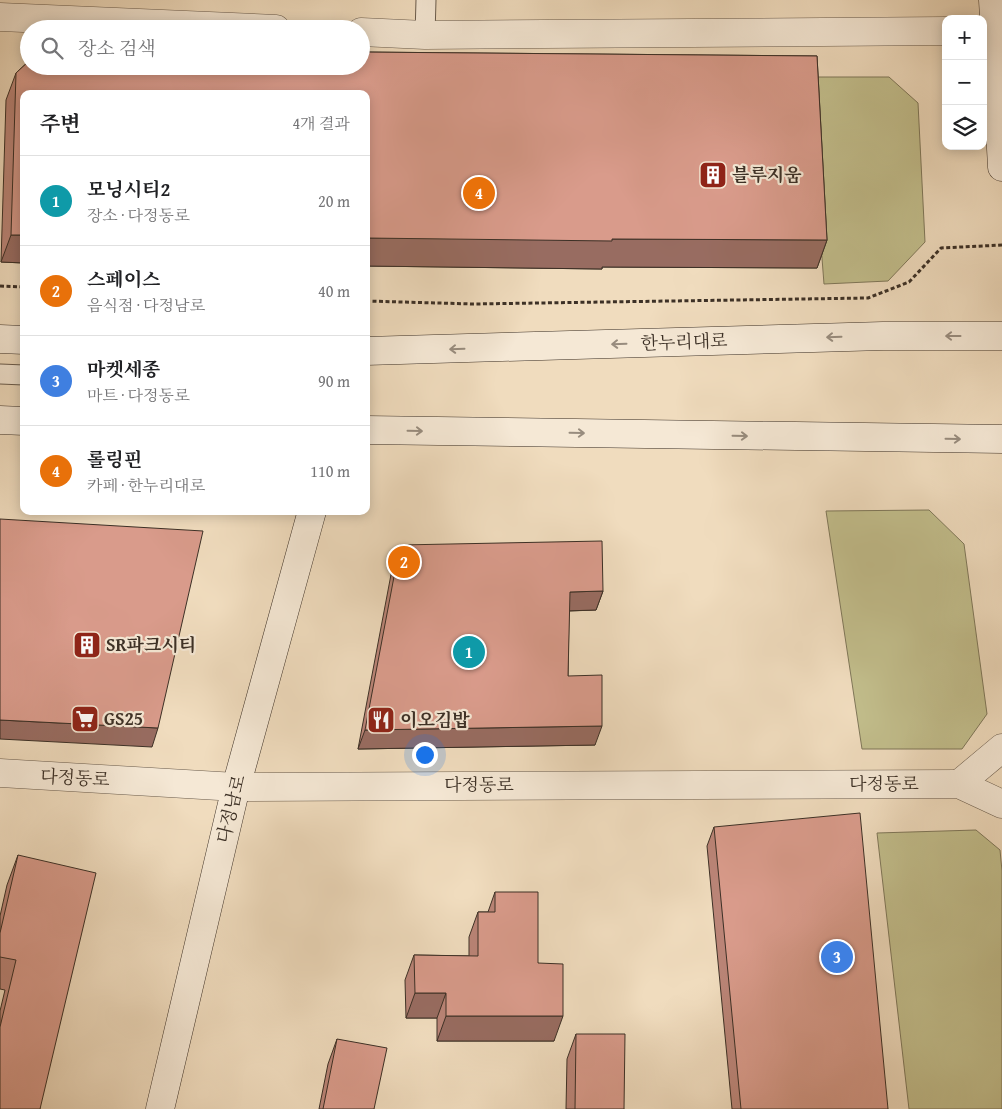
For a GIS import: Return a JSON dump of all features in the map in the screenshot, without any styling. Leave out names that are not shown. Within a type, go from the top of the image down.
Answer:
[{"type":"street","points":[[993,0],[993,31],[1002,167]]},
{"type":"street","points":[[0,17],[69,20]]},
{"type":"street","points":[[370,32],[425,35],[942,32]]},
{"type":"street","name":"한누리대로","points":[[370,351],[883,336],[1002,336]]},
{"type":"street","points":[[0,339],[20,340]]},
{"type":"street","points":[[0,420],[20,421]]},
{"type":"street","points":[[370,430],[1002,439]]},
{"type":"street","name":"다정남로","points":[[160,1109],[236,787],[311,515]]},
{"type":"street","points":[[1002,748],[959,784],[1002,804]]},
{"type":"street","name":"다정동로","points":[[0,773],[236,787],[959,784]]},
{"type":"lane","points":[[425,35],[426,0]]},
{"type":"lane","points":[[0,374],[20,375]]},
{"type":"path","points":[[370,301],[472,304],[868,298],[909,282],[941,248],[1002,245]]},
{"type":"path","points":[[0,286],[20,287]]},
{"type":"shaded area","points":[[808,77],[889,77],[918,103],[925,242],[888,281],[824,284]]},
{"type":"shaded area","points":[[929,510],[964,544],[987,714],[962,749],[862,749],[826,511]]},
{"type":"shaded area","points":[[976,830],[1000,850],[1002,871],[1002,1109],[909,1109],[877,833]]},
{"type":"building","points":[[370,52],[817,56],[827,240],[612,239],[612,241],[370,238],[370,90],[20,90],[20,235],[11,235],[16,73],[20,69],[20,75],[370,75]]},
{"type":"building","name":"SR파크시티","points":[[0,519],[203,531],[158,728],[0,720]]},
{"type":"building","points":[[602,541],[603,591],[570,592],[568,676],[602,675],[602,726],[365,730],[400,545]]},
{"type":"building","points":[[860,813],[888,1109],[741,1109],[714,827]]},
{"type":"building","points":[[18,855],[96,873],[40,1109],[0,1109],[0,1027],[16,960],[0,957],[0,933]]},
{"type":"building","points":[[495,892],[538,892],[538,963],[563,964],[563,1016],[446,1016],[446,993],[415,993],[414,955],[478,956],[478,912],[495,912]]},
{"type":"building","points":[[576,1034],[625,1034],[624,1109],[575,1109]]},
{"type":"building","points":[[337,1039],[387,1048],[374,1109],[323,1109]]},
{"type":"place","name":"블루지움","points":[[713,175]]},
{"type":"place","name":"롤링핀","points":[[479,193]]},
{"type":"place","name":"스페이스","points":[[404,562]]},
{"type":"place","name":"SR파크시티","points":[[87,645]]},
{"type":"place","name":"모닝시티2","points":[[469,652]]},
{"type":"place","name":"GS25","points":[[85,719]]},
{"type":"place","name":"이오김밥","points":[[381,720]]},
{"type":"place","name":"마켓세종","points":[[837,957]]}]
